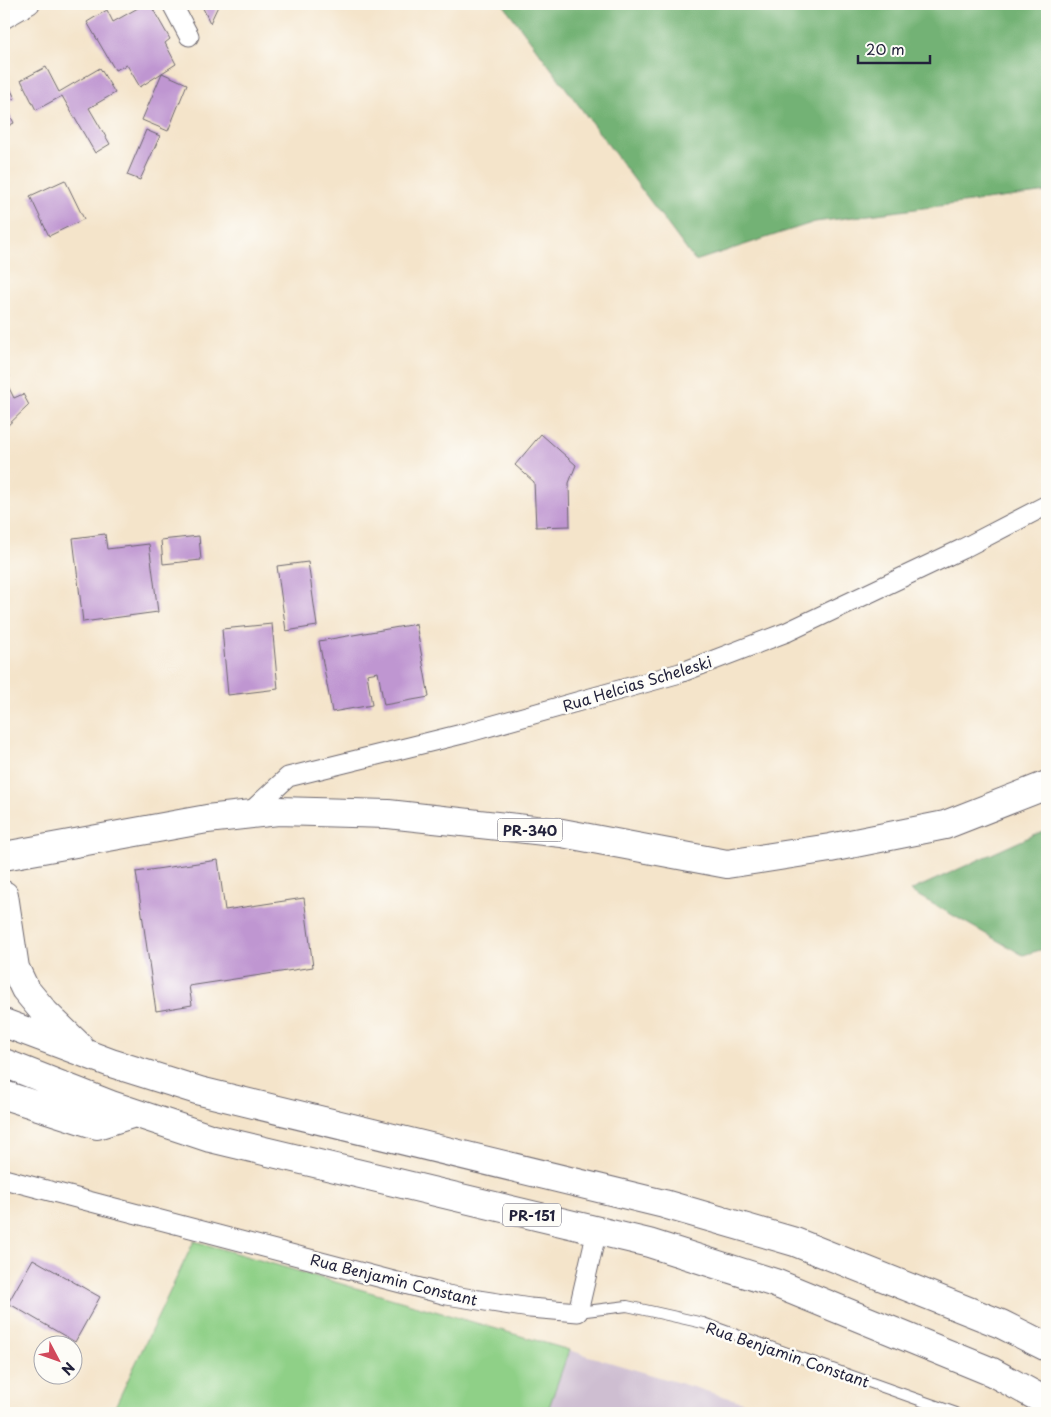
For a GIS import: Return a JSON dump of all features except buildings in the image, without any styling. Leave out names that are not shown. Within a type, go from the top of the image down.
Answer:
[{"type":"main road","name":"PR-340","points":[[4,856],[207,819],[278,811],[388,814],[562,833],[727,864],[830,848],[945,825],[1047,785]]},
{"type":"main road","points":[[4,894],[15,968],[25,989],[46,1013],[88,1054]]},
{"type":"main road","points":[[4,1023],[111,1063],[200,1091],[664,1204],[795,1242],[1001,1324],[1047,1347]]},
{"type":"main road","name":"PR-151","points":[[4,1063],[136,1113],[210,1138],[649,1243],[775,1283],[992,1372],[1047,1402]]},
{"type":"main road","points":[[4,1095],[97,1124],[136,1113]]},
{"type":"street","points":[[4,19],[30,4]]},
{"type":"street","points":[[172,4],[189,36]]},
{"type":"street","name":"Rua Helcias Scheleski","points":[[247,814],[288,777],[466,733],[680,673],[778,635],[962,549],[1047,505]]},
{"type":"street","name":"Rua Benjamin Constant","points":[[4,1179],[447,1295],[530,1308],[578,1312]]},
{"type":"street","points":[[578,1312],[597,1230]]},
{"type":"lane","name":"Rua Benjamin Constant","points":[[578,1312],[627,1306],[703,1323],[956,1413]]},
{"type":"shaded area","points":[[569,1350],[780,1413],[547,1413]]},
{"type":"green space","points":[[503,4],[1047,4],[1047,192],[815,222],[695,261]]},
{"type":"green space","points":[[1047,829],[1047,948],[1023,955],[910,891]]},
{"type":"green space","points":[[194,1241],[569,1350],[547,1413],[112,1413]]}]
